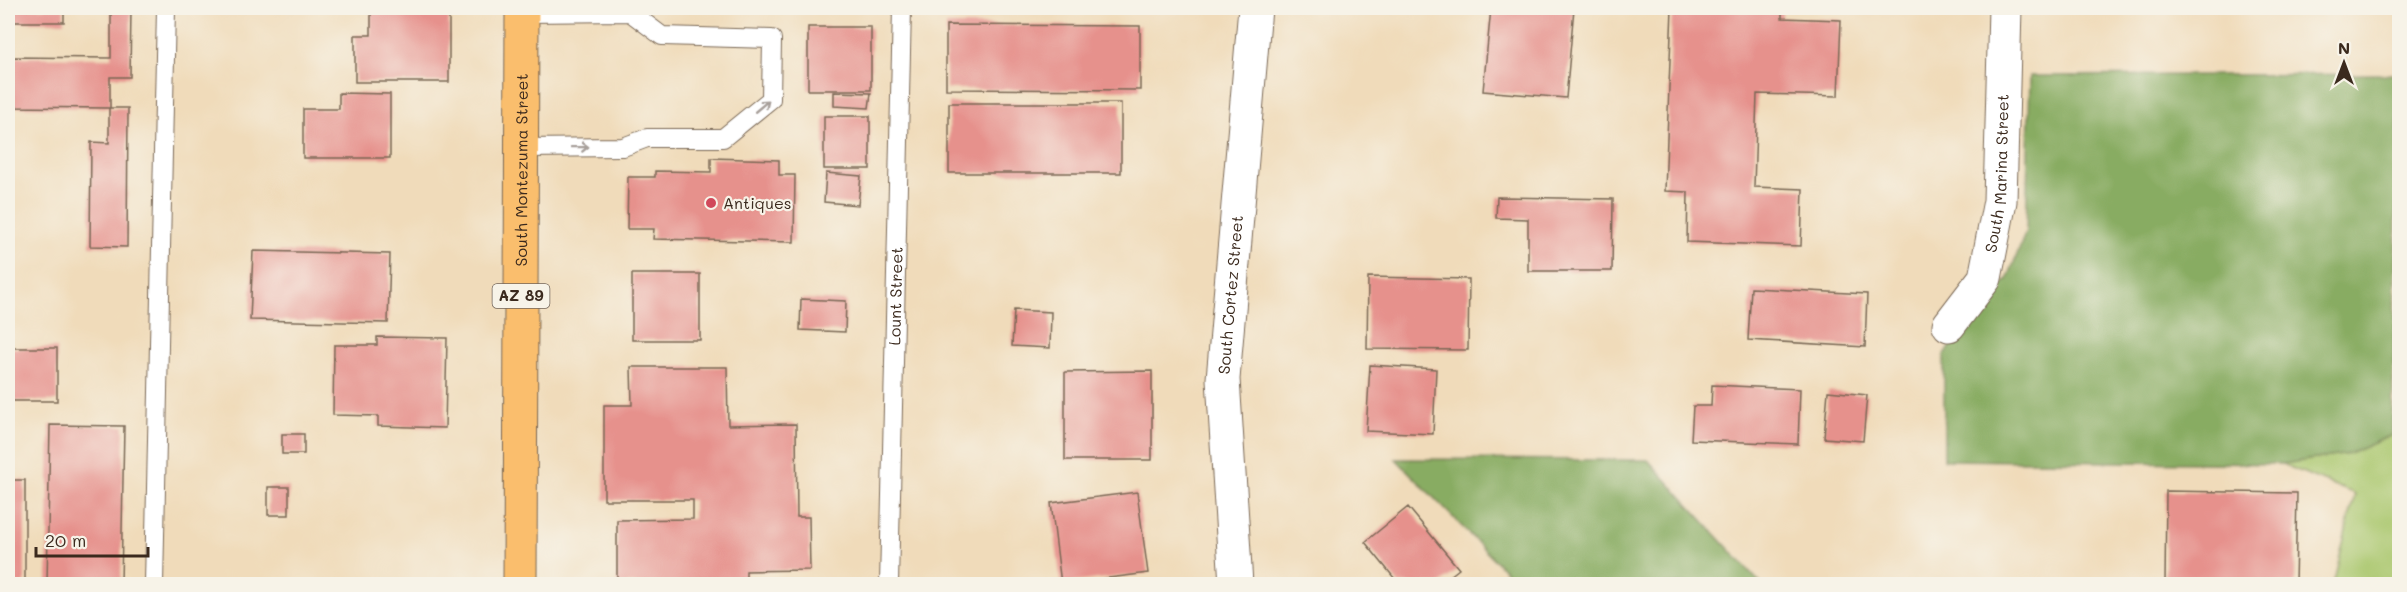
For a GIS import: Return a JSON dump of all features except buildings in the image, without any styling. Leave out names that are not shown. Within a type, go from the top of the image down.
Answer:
[{"type":"main road","name":"South Montezuma Street","points":[[520,585],[522,10]]},
{"type":"street","name":"South Cortez Street","points":[[1236,585],[1223,379],[1255,8]]},
{"type":"street","name":"South Marina Street","points":[[1949,325],[1985,278],[2000,201],[2005,8]]},
{"type":"lane","points":[[154,585],[166,8]]},
{"type":"lane","name":"Lount Street","points":[[889,585],[902,8]]},
{"type":"lane","points":[[522,10],[630,12],[662,36],[772,39],[771,99],[723,138],[647,138],[623,147],[522,148]]},
{"type":"green space","points":[[2399,74],[2392,435],[2349,454],[2282,464],[1944,460],[1944,355],[2008,278],[2026,231],[2030,76]]},
{"type":"green space","points":[[2392,435],[2399,438],[2399,584],[2333,584],[2355,494],[2282,464],[2349,454]]},
{"type":"green space","points":[[1396,459],[1648,460],[1761,584],[1518,584]]},
{"type":"place","name":"Antiques","points":[[711,203]]}]
